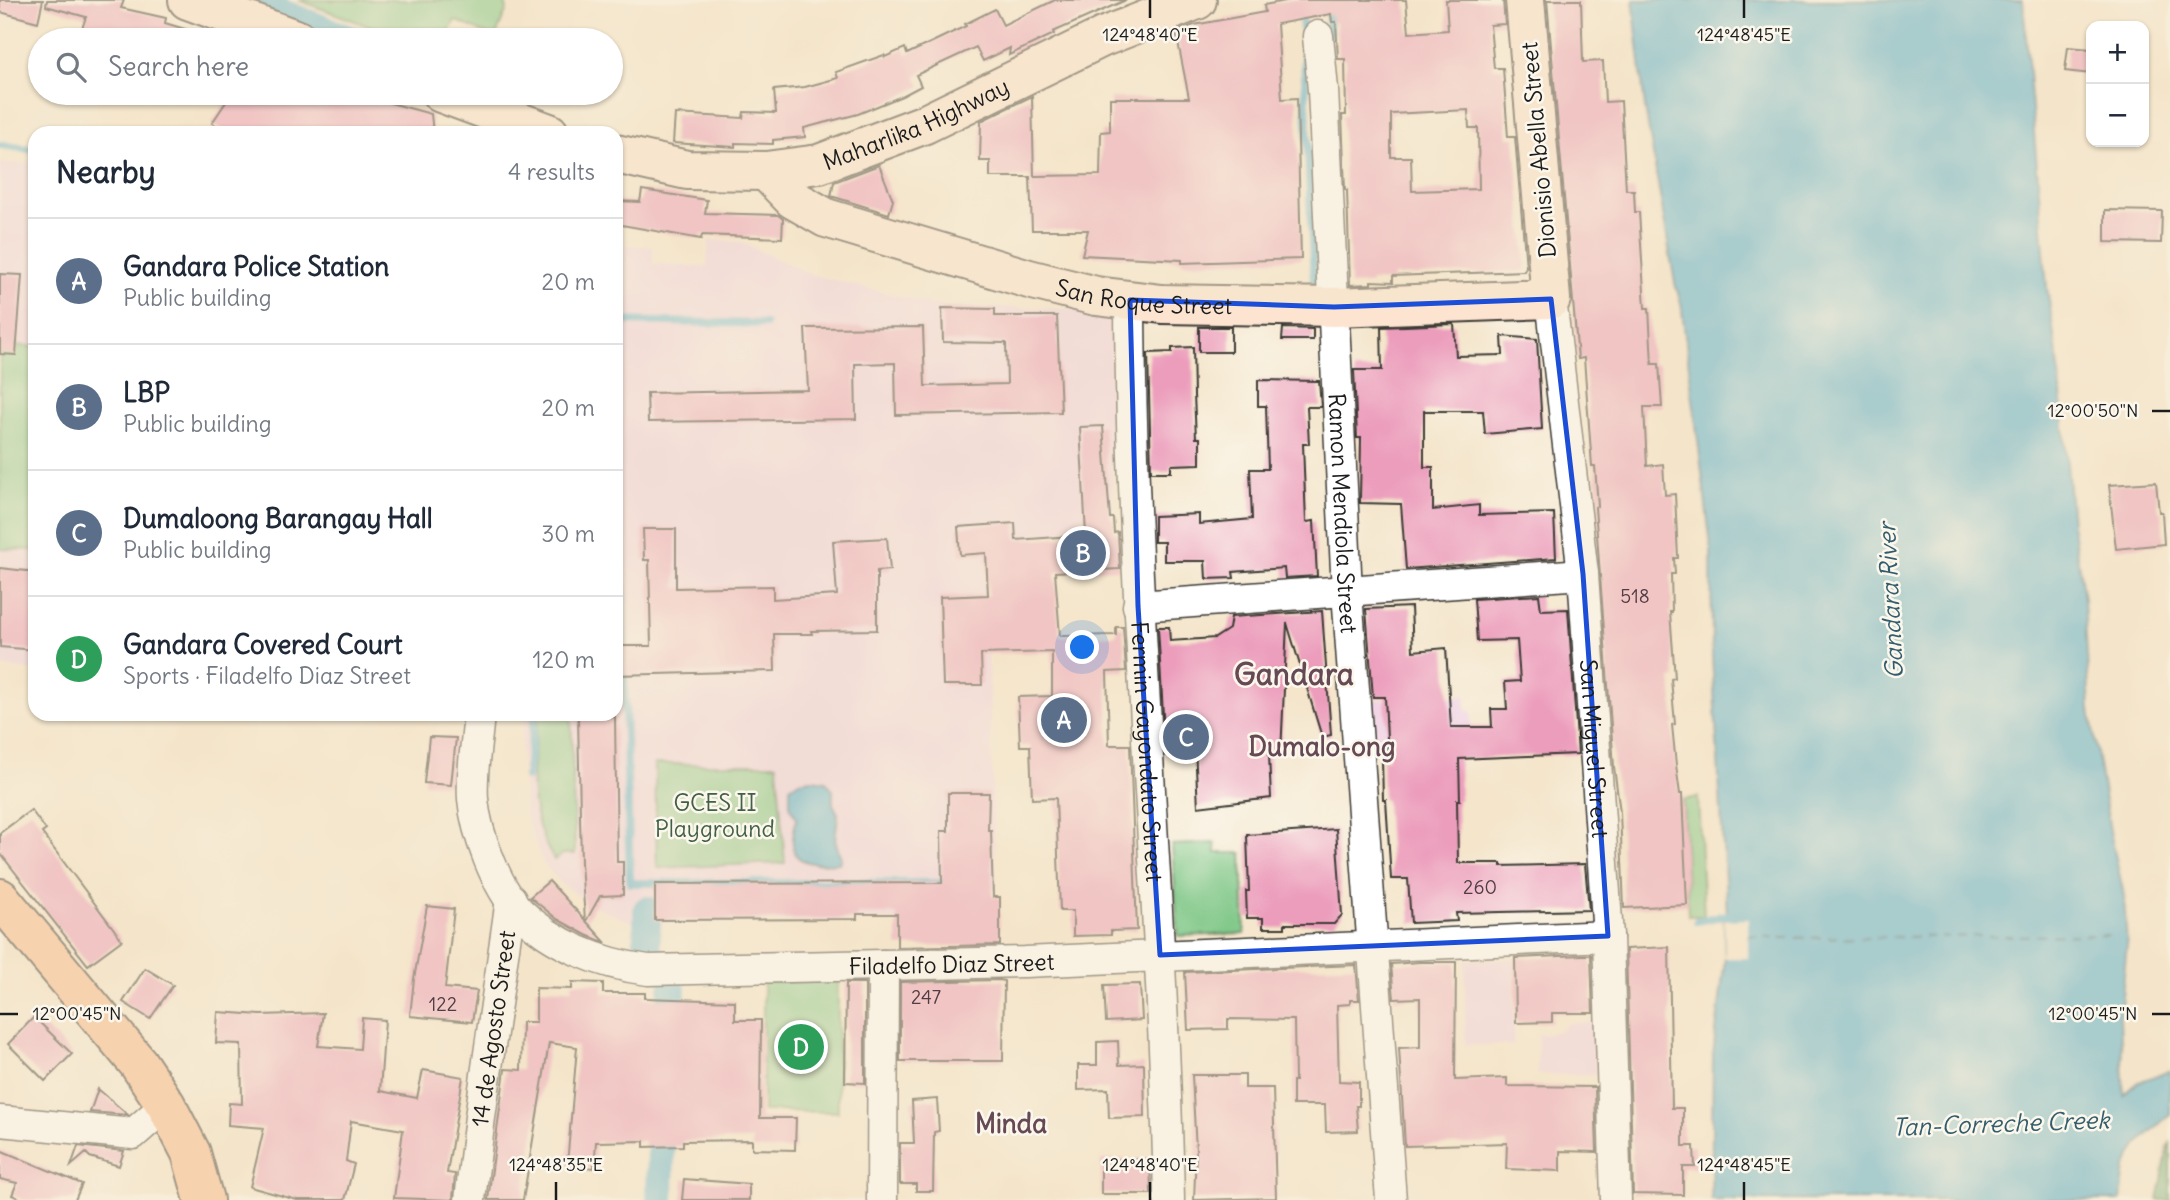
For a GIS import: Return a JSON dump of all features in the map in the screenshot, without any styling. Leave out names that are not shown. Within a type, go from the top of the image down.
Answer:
[{"type":"highway","points":[[0,898],[138,1063],[166,1105],[191,1153],[204,1200]]},
{"type":"main road","points":[[188,0],[265,28]]},
{"type":"main road","name":"Maharlika Highway","points":[[623,156],[687,170],[766,171],[819,164],[925,124],[1103,37],[1197,0]]},
{"type":"main road","name":"Dionisio Abella Street","points":[[1525,0],[1551,299]]},
{"type":"main road","points":[[464,105],[496,122],[515,126]]},
{"type":"main road","name":"San Roque Street","points":[[766,171],[793,199],[827,218],[1096,296],[1162,304],[1334,307],[1551,299]]},
{"type":"street","name":"Ramon Mendiola Street","points":[[1318,36],[1347,592],[1391,1200]]},
{"type":"street","name":"San Miguel Street","points":[[1551,299],[1583,574],[1608,936],[1616,1200]]},
{"type":"street","name":"Fermin Gayondato Street","points":[[1130,300],[1130,421],[1138,606],[1160,955],[1169,1200]]},
{"type":"street","points":[[1138,606],[1583,574]]},
{"type":"street","name":"Filadelfo Diaz Street","points":[[479,721],[473,797],[477,827],[491,864],[519,910],[571,947],[614,965],[648,970],[1025,962],[1608,936]]},
{"type":"street","name":"14 de Agosto Street","points":[[470,1200],[511,899]]},
{"type":"street","points":[[882,1200],[883,965]]},
{"type":"street","points":[[0,1121],[133,1134],[166,1105]]},
{"type":"highlighted area","points":[[1551,299],[1583,574],[1608,936],[1160,955],[1138,606],[1130,300],[1334,307]]},
{"type":"shaded area","points":[[0,163],[28,164],[28,670],[0,666]]},
{"type":"shaded area","points":[[709,240],[741,242],[809,274],[939,306],[1110,310],[1113,516],[1080,517],[1081,532],[1036,534],[1036,558],[985,562],[996,889],[959,890],[959,920],[631,922],[594,906],[563,885],[543,863],[525,814],[521,749],[523,721],[623,721],[623,245],[653,247],[653,264],[707,267]]},
{"type":"shaded area","points":[[1465,696],[1466,711],[1471,711],[1472,744],[1376,747],[1373,700]]},
{"type":"shaded area","points":[[1514,959],[1514,1045],[1465,1045],[1465,960]]},
{"type":"shaded area","points":[[1594,1022],[1596,1075],[1537,1074],[1538,1034],[1561,1030],[1569,1023]]},
{"type":"green space","points":[[298,0],[504,0],[507,9],[499,28],[473,28],[455,20],[451,28],[374,28]]},
{"type":"green space","points":[[0,344],[28,346],[28,550],[0,549]]},
{"type":"green space","points":[[538,721],[571,721],[575,854],[563,854],[554,860],[538,825],[533,789]]},
{"type":"green space","name":"GCES II Playground","points":[[655,764],[777,764],[785,863],[657,868]]},
{"type":"green space","points":[[1698,797],[1704,916],[1688,916],[1683,800]]},
{"type":"green space","points":[[1215,843],[1216,853],[1242,853],[1245,934],[1178,936],[1172,845]]},
{"type":"green space","points":[[838,981],[838,1112],[763,1111],[763,982]]},
{"type":"green space","points":[[2170,1143],[2170,1200],[2158,1200],[2168,1146]]},
{"type":"water","points":[[1633,0],[2023,0],[2047,287],[2059,368],[2072,523],[2084,598],[2090,709],[2110,831],[2124,895],[2127,945],[2120,1018],[2124,1095],[2138,1082],[2170,1071],[2170,1114],[2138,1144],[2125,1167],[2121,1200],[1711,1200],[1713,1055],[1725,958],[1724,920],[1727,915],[1712,658],[1711,547],[1681,303],[1675,284],[1645,108]]},
{"type":"water","points":[[799,781],[826,781],[833,790],[833,804],[838,814],[835,840],[841,858],[839,863],[805,861],[794,852],[793,832],[797,818],[790,807],[790,787]]},
{"type":"pier","points":[[1748,919],[1748,958],[1725,958],[1724,920]]},
{"type":"building","points":[[0,0],[43,0],[38,22],[0,12]]},
{"type":"building","points":[[47,0],[124,0],[121,8],[166,18],[165,23],[182,28],[82,28],[86,17],[46,6]]},
{"type":"building","points":[[1055,0],[1126,0],[1009,55],[1010,48],[983,61],[976,47],[916,75],[921,86],[902,96],[858,114],[804,128],[805,137],[773,140],[773,144],[735,143],[735,147],[673,143],[675,114],[743,118],[744,112],[776,113],[774,90],[805,87],[838,78],[836,72],[905,48],[907,54],[995,9],[1003,25]]},
{"type":"building","points":[[1290,0],[1406,0],[1409,33],[1448,30],[1446,0],[1503,0],[1505,24],[1490,25],[1494,68],[1503,68],[1508,137],[1515,137],[1526,267],[1524,271],[1393,276],[1393,282],[1371,281],[1371,284],[1350,285],[1342,115],[1346,115],[1345,59],[1338,59],[1336,22],[1332,22],[1331,14],[1277,24],[1282,99],[1297,98],[1301,259],[1182,263],[1182,260],[1082,255],[1088,230],[1032,230],[1030,177],[990,177],[990,161],[980,161],[981,121],[1032,96],[1034,176],[1100,175],[1101,132],[1110,131],[1110,98],[1189,98],[1176,32],[1194,25],[1265,12],[1264,5]],"holes":[[[1468,110],[1469,128],[1478,128],[1479,189],[1412,191],[1411,157],[1391,157],[1391,114]]]},
{"type":"building","points":[[1547,0],[1581,0],[1583,62],[1603,61],[1605,102],[1621,101],[1626,190],[1634,190],[1635,212],[1639,212],[1645,308],[1649,308],[1652,364],[1659,364],[1662,407],[1644,407],[1647,466],[1663,464],[1665,495],[1675,494],[1678,558],[1674,558],[1675,574],[1671,574],[1670,612],[1675,678],[1671,679],[1675,724],[1672,725],[1682,794],[1687,905],[1624,908],[1620,812],[1614,767],[1595,507],[1598,506],[1595,466],[1592,466],[1584,358],[1578,359]]},
{"type":"building","points":[[2068,47],[2086,49],[2086,73],[2065,71]]},
{"type":"building","points":[[224,105],[398,105],[431,114],[432,126],[217,126],[212,123]]},
{"type":"building","points":[[879,165],[893,200],[889,214],[831,196],[834,182]]},
{"type":"building","points":[[642,190],[707,200],[705,213],[778,215],[783,219],[782,238],[702,235],[701,239],[623,225],[623,201],[640,202]]},
{"type":"building","points":[[2105,210],[2162,211],[2161,243],[2105,242]]},
{"type":"building","points":[[0,274],[22,275],[16,355],[0,354]]},
{"type":"building","points":[[942,308],[995,309],[995,316],[1057,316],[1061,412],[896,415],[895,363],[855,364],[856,419],[648,422],[647,393],[808,390],[805,328],[923,327],[925,386],[1007,384],[1006,343],[943,342]]},
{"type":"building","points":[[1454,324],[1456,356],[1503,355],[1502,336],[1537,339],[1542,429],[1485,434],[1483,411],[1424,411],[1424,467],[1433,467],[1433,510],[1479,505],[1479,515],[1554,513],[1556,558],[1406,569],[1401,504],[1360,503],[1361,438],[1357,438],[1354,370],[1382,370],[1381,327]]},
{"type":"building","points":[[1199,327],[1231,327],[1231,352],[1199,352]]},
{"type":"building","points":[[1283,328],[1313,329],[1313,340],[1282,340]]},
{"type":"building","points":[[1193,347],[1196,438],[1200,438],[1200,464],[1171,465],[1171,472],[1151,472],[1148,353],[1172,352],[1172,348]]},
{"type":"building","points":[[1258,380],[1319,381],[1321,407],[1307,407],[1309,444],[1303,444],[1306,522],[1314,521],[1317,576],[1285,578],[1284,568],[1233,572],[1234,578],[1206,579],[1205,561],[1164,561],[1164,542],[1154,542],[1154,516],[1199,514],[1199,524],[1252,519],[1250,469],[1268,469],[1266,406],[1258,406]]},
{"type":"building","points":[[1103,426],[1110,518],[1113,518],[1114,533],[1118,532],[1120,569],[1055,572],[1060,636],[1116,635],[1116,627],[1123,627],[1126,671],[1107,672],[1109,745],[1130,745],[1137,930],[1111,931],[1111,935],[1073,936],[1073,911],[1060,911],[1056,798],[1032,799],[1030,746],[1020,746],[1018,697],[1052,696],[1052,652],[981,654],[982,685],[943,685],[940,597],[988,595],[986,553],[960,555],[958,527],[1015,523],[1016,540],[1086,535],[1080,427]]},
{"type":"building","points":[[2156,482],[2159,512],[2162,512],[2164,544],[2116,549],[2109,485]]},
{"type":"building","points":[[643,529],[676,529],[676,588],[773,586],[773,599],[837,595],[833,541],[887,538],[890,570],[877,571],[877,630],[774,634],[775,671],[623,675],[623,646],[651,646],[649,560],[644,560]]},
{"type":"building","points":[[0,568],[28,571],[28,649],[0,647]]},
{"type":"building","points":[[1539,595],[1541,610],[1568,609],[1578,754],[1459,759],[1458,863],[1501,863],[1501,866],[1585,864],[1589,910],[1456,913],[1457,921],[1411,923],[1408,879],[1391,879],[1386,800],[1383,800],[1382,759],[1388,759],[1385,697],[1373,697],[1366,609],[1411,607],[1413,651],[1446,648],[1451,727],[1492,727],[1491,709],[1507,709],[1505,682],[1520,681],[1517,640],[1477,641],[1474,599]]},
{"type":"building","points":[[1322,611],[1331,735],[1322,737],[1287,623],[1281,754],[1269,755],[1271,798],[1198,807],[1195,748],[1165,750],[1158,627],[1169,627],[1170,641],[1215,638],[1229,629],[1231,617]]},
{"type":"building","points":[[578,721],[615,721],[617,862],[623,862],[623,895],[600,896],[586,921],[606,943],[557,919],[530,897],[549,881],[585,920]]},
{"type":"building","points":[[429,737],[456,738],[451,785],[424,783]]},
{"type":"building","points":[[948,793],[989,793],[988,830],[991,830],[993,897],[1000,897],[1000,945],[897,947],[897,914],[857,914],[857,919],[655,920],[655,884],[942,883],[941,831],[948,831]]},
{"type":"building","points":[[31,810],[46,830],[42,833],[122,940],[88,965],[0,853],[0,833]]},
{"type":"building","points":[[1336,829],[1342,915],[1334,924],[1285,924],[1285,928],[1263,928],[1263,918],[1247,918],[1247,835]]},
{"type":"building","points":[[427,906],[454,909],[445,988],[477,991],[472,1022],[410,1016]]},
{"type":"building","points":[[1669,947],[1672,1108],[1683,1108],[1683,1146],[1694,1146],[1695,1167],[1683,1167],[1683,1195],[1633,1194],[1626,949]]},
{"type":"building","points":[[1591,955],[1593,1013],[1552,1013],[1552,1022],[1516,1023],[1515,958]]},
{"type":"building","points":[[1456,962],[1455,1080],[1507,1078],[1507,1086],[1595,1087],[1597,1152],[1560,1151],[1560,1171],[1506,1169],[1507,1143],[1405,1146],[1399,1048],[1420,1047],[1420,998],[1394,999],[1391,964]]},
{"type":"building","points":[[1356,965],[1359,1000],[1337,1005],[1339,1081],[1359,1082],[1359,1106],[1356,1106],[1358,1131],[1326,1132],[1325,1105],[1293,1105],[1294,1020],[1228,1019],[1228,1029],[1188,1030],[1185,972]]},
{"type":"building","points":[[145,968],[173,985],[150,1019],[123,1002]]},
{"type":"building","points":[[1004,981],[1003,1061],[900,1061],[900,982]]},
{"type":"building","points":[[572,982],[603,983],[603,993],[645,993],[645,998],[735,1001],[735,1020],[761,1020],[760,1118],[796,1118],[795,1150],[752,1149],[752,1140],[683,1141],[683,1146],[644,1147],[644,1141],[596,1142],[594,1168],[567,1165],[577,1047],[549,1043],[523,1200],[488,1200],[505,1069],[521,1070],[522,1022],[536,1022],[536,988],[572,989]]},
{"type":"building","points":[[846,983],[865,983],[865,1083],[845,1082]]},
{"type":"building","points":[[1140,984],[1142,1020],[1106,1022],[1104,985]]},
{"type":"building","points":[[218,1012],[261,1015],[323,1013],[318,1046],[360,1049],[362,1018],[385,1020],[380,1091],[417,1098],[423,1070],[463,1077],[447,1173],[455,1174],[453,1200],[394,1198],[403,1130],[351,1121],[346,1161],[354,1164],[345,1200],[297,1200],[250,1187],[264,1128],[228,1125],[229,1103],[242,1104],[241,1044],[216,1043]]},
{"type":"building","points":[[34,1017],[72,1054],[45,1081],[8,1044]]},
{"type":"building","points":[[1118,1041],[1119,1065],[1144,1064],[1145,1117],[1109,1118],[1108,1089],[1078,1090],[1078,1065],[1097,1065],[1097,1042]]},
{"type":"building","points":[[1192,1075],[1245,1075],[1245,1088],[1273,1088],[1276,1198],[1194,1200],[1196,1151]]},
{"type":"building","points":[[98,1089],[128,1115],[90,1112]]},
{"type":"building","points":[[937,1099],[939,1131],[934,1132],[933,1191],[916,1191],[916,1184],[900,1184],[900,1143],[914,1143],[912,1101]]},
{"type":"building","points":[[78,1146],[124,1151],[119,1166],[90,1157],[86,1153],[71,1166]]},
{"type":"building","points":[[0,1150],[82,1184],[75,1200],[23,1200],[12,1195],[17,1183],[0,1179]]},
{"type":"building","points":[[1150,1159],[1151,1194],[1101,1194],[1101,1160]]},
{"type":"building","points":[[684,1179],[749,1184],[749,1200],[682,1200]]},
{"type":"waterway","points":[[249,0],[321,28]]},
{"type":"waterway","points":[[1328,7],[1329,36]]},
{"type":"waterway","points":[[1302,11],[1314,283]]},
{"type":"waterway","points":[[0,145],[28,149]]},
{"type":"waterway","points":[[623,321],[765,324]]},
{"type":"waterway","points":[[623,624],[630,883],[944,883]]},
{"type":"waterway","points":[[527,777],[534,721]]},
{"type":"waterway","points":[[647,910],[647,952],[652,957]]},
{"type":"waterway","points":[[1697,921],[1727,915]]},
{"type":"waterway","points":[[670,1035],[672,989]]},
{"type":"waterway","points":[[660,1200],[661,1147]]},
{"type":"ferry route","points":[[1748,935],[1782,938],[2114,935]]},
{"type":"place","name":"LBP","points":[[1083,553]]},
{"type":"place","name":"Gandara Police Station","points":[[1064,720]]},
{"type":"place","name":"Dumaloong Barangay Hall","points":[[1186,737]]},
{"type":"place","name":"Gandara Covered Court","points":[[801,1047]]},
{"type":"district","name":"Gandara","points":[[1294,674]]},
{"type":"district","name":"Dumalo-ong","points":[[1322,746]]},
{"type":"district","name":"Minda","points":[[1011,1123]]},
{"type":"water label","name":"Gandara River","points":[[1890,601]]},
{"type":"water label","name":"Tan-Correche Creek","points":[[2001,1123]]}]
